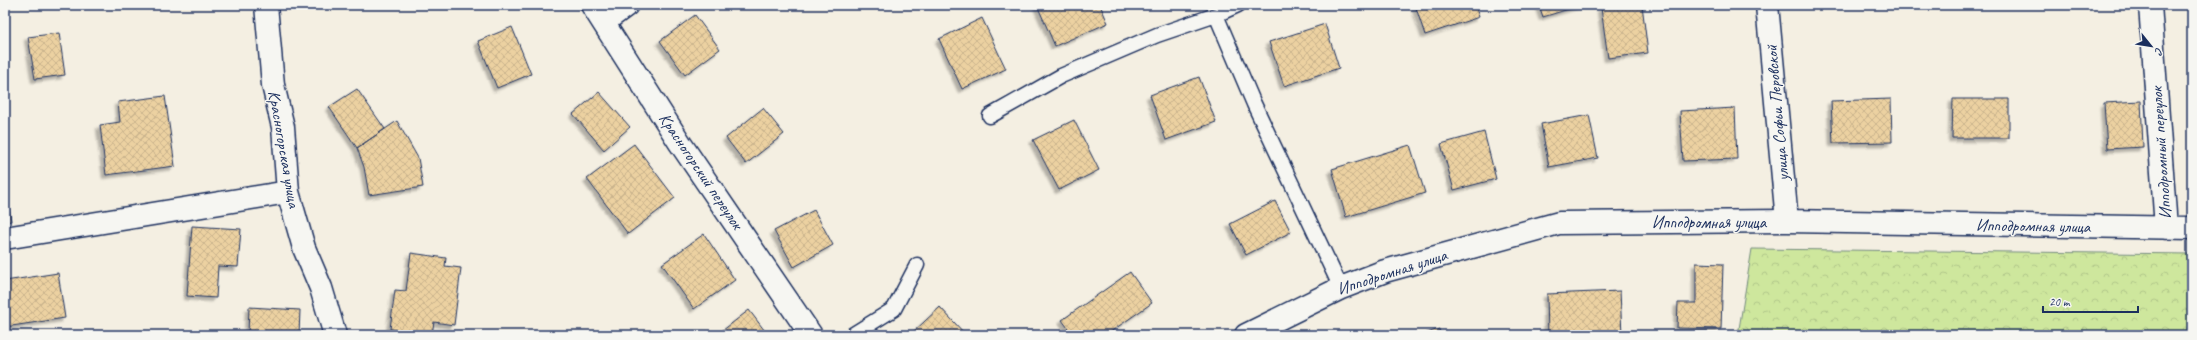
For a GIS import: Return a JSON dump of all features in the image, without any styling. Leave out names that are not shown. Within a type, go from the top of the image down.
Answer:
[{"type":"street","name":"Красногорская улица","points":[[266,5],[273,85],[283,127],[288,192],[304,248],[321,288],[335,335]]},
{"type":"street","points":[[598,14],[627,5]]},
{"type":"street","name":"улица Софьи Перовской","points":[[1767,5],[1787,221]]},
{"type":"street","name":"Ипподромный переулок","points":[[2150,5],[2166,228]]},
{"type":"street","name":"Красногорский переулок","points":[[598,14],[680,143],[811,335]]},
{"type":"street","points":[[5,238],[288,192]]},
{"type":"street","name":"Ипподромная улица","points":[[1246,335],[1341,288],[1385,271],[1558,223],[1787,221],[2192,228]]},
{"type":"lane","points":[[990,116],[1061,76],[1157,35],[1216,15],[1238,5]]},
{"type":"lane","points":[[1216,15],[1254,104],[1341,288]]},
{"type":"lane","points":[[852,335],[894,309],[917,265]]},
{"type":"green space","points":[[1752,249],[2192,254],[2192,335],[1738,335]]},
{"type":"building","points":[[1037,5],[1100,5],[1108,23],[1055,46]]},
{"type":"building","points":[[1415,5],[1475,5],[1479,17],[1425,35]]},
{"type":"building","points":[[1539,5],[1582,5],[1543,17]]},
{"type":"building","points":[[1642,5],[1648,53],[1608,58],[1601,8]]},
{"type":"building","points":[[695,15],[720,49],[685,75],[660,41]]},
{"type":"building","points":[[982,18],[1006,69],[962,89],[939,39]]},
{"type":"building","points":[[1325,24],[1339,68],[1284,86],[1269,42]]},
{"type":"building","points":[[512,27],[531,74],[497,88],[478,41]]},
{"type":"building","points":[[59,33],[65,75],[35,79],[28,37]]},
{"type":"building","points":[[1199,77],[1216,122],[1166,140],[1150,95]]},
{"type":"building","points":[[357,89],[385,129],[357,148],[329,107]]},
{"type":"building","points":[[599,92],[630,127],[604,150],[573,114]]},
{"type":"building","points":[[165,96],[175,166],[106,175],[100,125],[120,122],[118,102]]},
{"type":"building","points":[[1891,99],[1892,142],[1833,143],[1831,101]]},
{"type":"building","points":[[1953,99],[2009,99],[2009,138],[1952,138]]},
{"type":"building","points":[[2141,101],[2143,147],[2107,149],[2104,103]]},
{"type":"building","points":[[763,108],[784,134],[746,164],[726,138]]},
{"type":"building","points":[[1735,108],[1737,159],[1683,161],[1680,111]]},
{"type":"building","points":[[1589,115],[1598,158],[1549,167],[1541,124]]},
{"type":"building","points":[[1074,120],[1099,170],[1059,190],[1033,140]]},
{"type":"building","points":[[397,121],[418,158],[423,187],[369,195],[364,167],[357,148]]},
{"type":"building","points":[[1484,132],[1496,179],[1454,190],[1441,144]]},
{"type":"building","points":[[634,144],[675,198],[628,234],[587,179]]},
{"type":"building","points":[[1410,145],[1425,193],[1346,217],[1332,169]]},
{"type":"building","points":[[5,182],[11,221],[5,222]]},
{"type":"building","points":[[1275,201],[1291,232],[1246,255],[1230,224]]},
{"type":"building","points":[[814,210],[833,245],[794,267],[774,231]]},
{"type":"building","points":[[192,226],[241,229],[238,267],[218,266],[216,298],[187,296]]},
{"type":"building","points":[[704,234],[735,280],[694,309],[662,264]]},
{"type":"building","points":[[411,253],[446,258],[445,266],[461,268],[454,325],[434,322],[432,334],[390,329],[395,290],[406,291]]},
{"type":"building","points":[[1696,263],[1723,264],[1721,329],[1677,328],[1678,303],[1696,303]]},
{"type":"building","points":[[1130,272],[1152,303],[1106,335],[1073,335],[1062,320]]},
{"type":"building","points":[[58,273],[65,318],[5,327],[5,281]]},
{"type":"building","points":[[1620,291],[1622,335],[1548,335],[1547,294]]},
{"type":"building","points":[[249,307],[300,310],[299,335],[248,335]]},
{"type":"building","points":[[940,307],[966,335],[910,335]]},
{"type":"building","points":[[749,310],[768,335],[718,335],[718,334]]},
{"type":"building","points":[[1439,329],[1440,335],[1421,335]]}]
